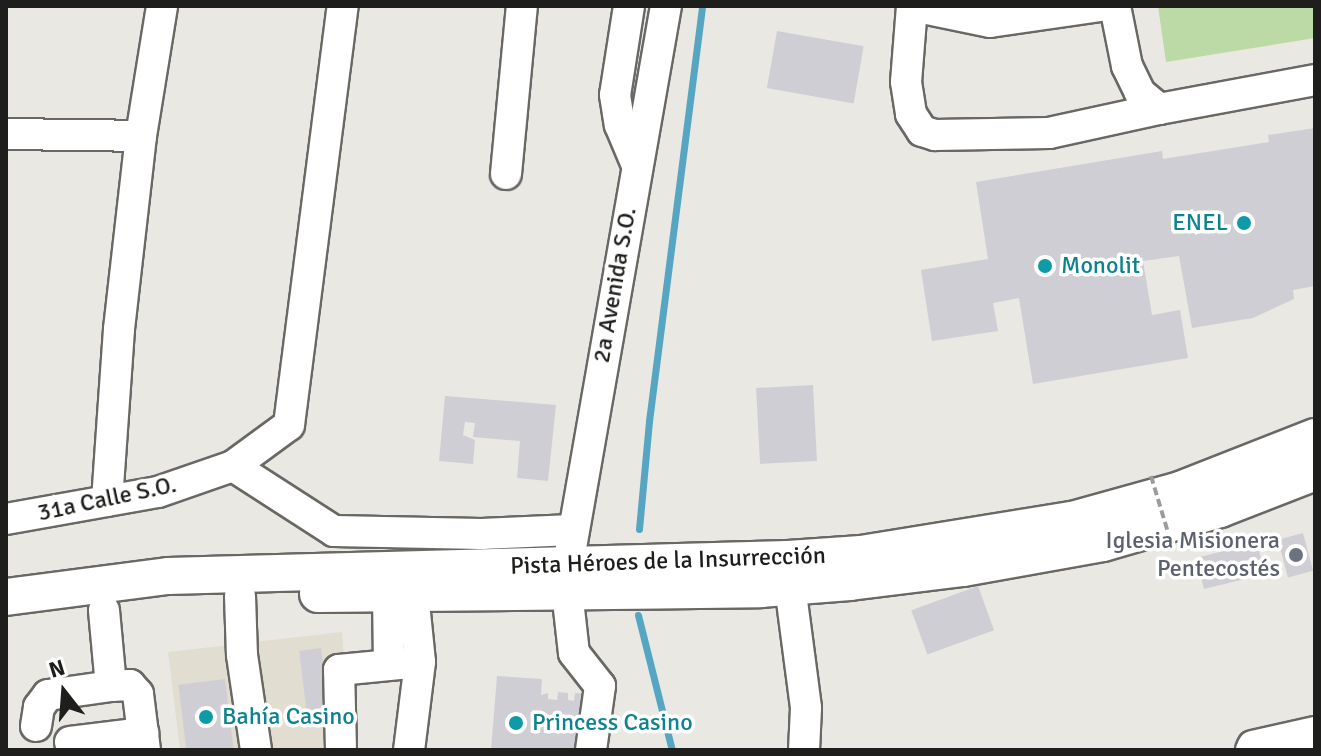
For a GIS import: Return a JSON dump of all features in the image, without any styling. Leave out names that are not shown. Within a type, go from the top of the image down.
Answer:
[{"type":"main road","name":"Pista Héroes de la Insurrección","points":[[6,622],[240,596],[400,593],[861,554],[968,539],[1072,520],[1180,490],[1315,437]]},
{"type":"main road","name":"Pista Héroes de la Insurrección","points":[[6,597],[168,576],[568,578],[790,586],[963,568],[1103,543],[1207,513],[1315,472]]},
{"type":"street","points":[[107,501],[119,329],[141,136],[162,6]]},
{"type":"street","name":"31a Calle S.O.","points":[[6,519],[158,492],[233,466],[289,425],[343,6]]},
{"type":"street","points":[[506,174],[522,6]]},
{"type":"street","points":[[629,6],[615,95],[620,125],[636,163]]},
{"type":"street","name":"2a Avenida S.O.","points":[[591,750],[600,686],[574,653],[568,578],[572,530],[666,6]]},
{"type":"street","points":[[1101,6],[990,22],[913,6],[906,82],[911,114],[922,131],[935,135],[1049,133],[1315,80]]},
{"type":"street","points":[[1115,6],[1127,66],[1140,93],[1159,109]]},
{"type":"street","points":[[6,134],[141,136]]},
{"type":"street","points":[[233,466],[334,531],[481,534],[572,530]]},
{"type":"street","points":[[790,586],[806,708],[804,750]]},
{"type":"street","points":[[400,593],[420,662],[409,750]]},
{"type":"street","points":[[389,663],[400,593]]},
{"type":"street","points":[[240,596],[242,655],[256,750]]},
{"type":"street","points":[[104,610],[111,686]]},
{"type":"street","points":[[341,750],[339,670],[420,662]]},
{"type":"street","points":[[36,726],[39,707],[48,695],[130,685],[138,694],[144,742],[70,742]]},
{"type":"street","points":[[1251,750],[1253,746],[1315,732]]},
{"type":"path","points":[[1151,476],[1173,549]]},
{"type":"shaded area","points":[[342,632],[351,750],[180,750],[168,652]]},
{"type":"green space","points":[[1158,6],[1315,6],[1315,38],[1166,62]]},
{"type":"building","points":[[777,31],[864,46],[854,103],[767,88]]},
{"type":"building","name":"Monolit","points":[[1315,128],[1315,286],[1293,290],[1294,299],[1253,318],[1192,328],[1179,256],[1143,261],[1152,315],[1180,310],[1188,358],[1033,384],[1019,298],[993,303],[998,331],[932,341],[921,270],[988,259],[976,182],[1162,151],[1163,159],[1269,142],[1268,135]]},
{"type":"building","points":[[813,385],[817,461],[760,464],[756,388]]},
{"type":"building","points":[[445,396],[556,405],[548,481],[517,478],[520,441],[473,437],[475,423],[465,422],[463,435],[475,440],[473,464],[439,461]]},
{"type":"building","name":"Iglesia Misionera Pentecostés","points":[[1303,533],[1313,571],[1288,577],[1278,540]]},
{"type":"building","points":[[1255,535],[1265,574],[1204,589],[1196,558],[1236,548],[1234,541]]},
{"type":"building","points":[[978,586],[994,630],[927,654],[911,610]]},
{"type":"building","points":[[321,648],[330,717],[308,720],[299,651]]},
{"type":"building","points":[[497,676],[542,679],[541,695],[548,693],[548,699],[557,700],[558,692],[568,693],[568,700],[574,701],[575,693],[586,694],[580,750],[491,750]]},
{"type":"building","name":"Bahía Casino","points":[[225,679],[234,750],[186,750],[178,685]]},
{"type":"waterway","points":[[639,529],[649,421],[702,6]]},
{"type":"waterway","points":[[638,615],[672,750]]},
{"type":"place","name":"ENEL","points":[[1244,223]]},
{"type":"place","name":"Monolit","points":[[1045,266]]},
{"type":"place","name":"Iglesia Misionera Pentecostés","points":[[1296,555]]},
{"type":"place","name":"Bahía Casino","points":[[206,717]]},
{"type":"place","name":"Princess Casino","points":[[516,723]]}]
